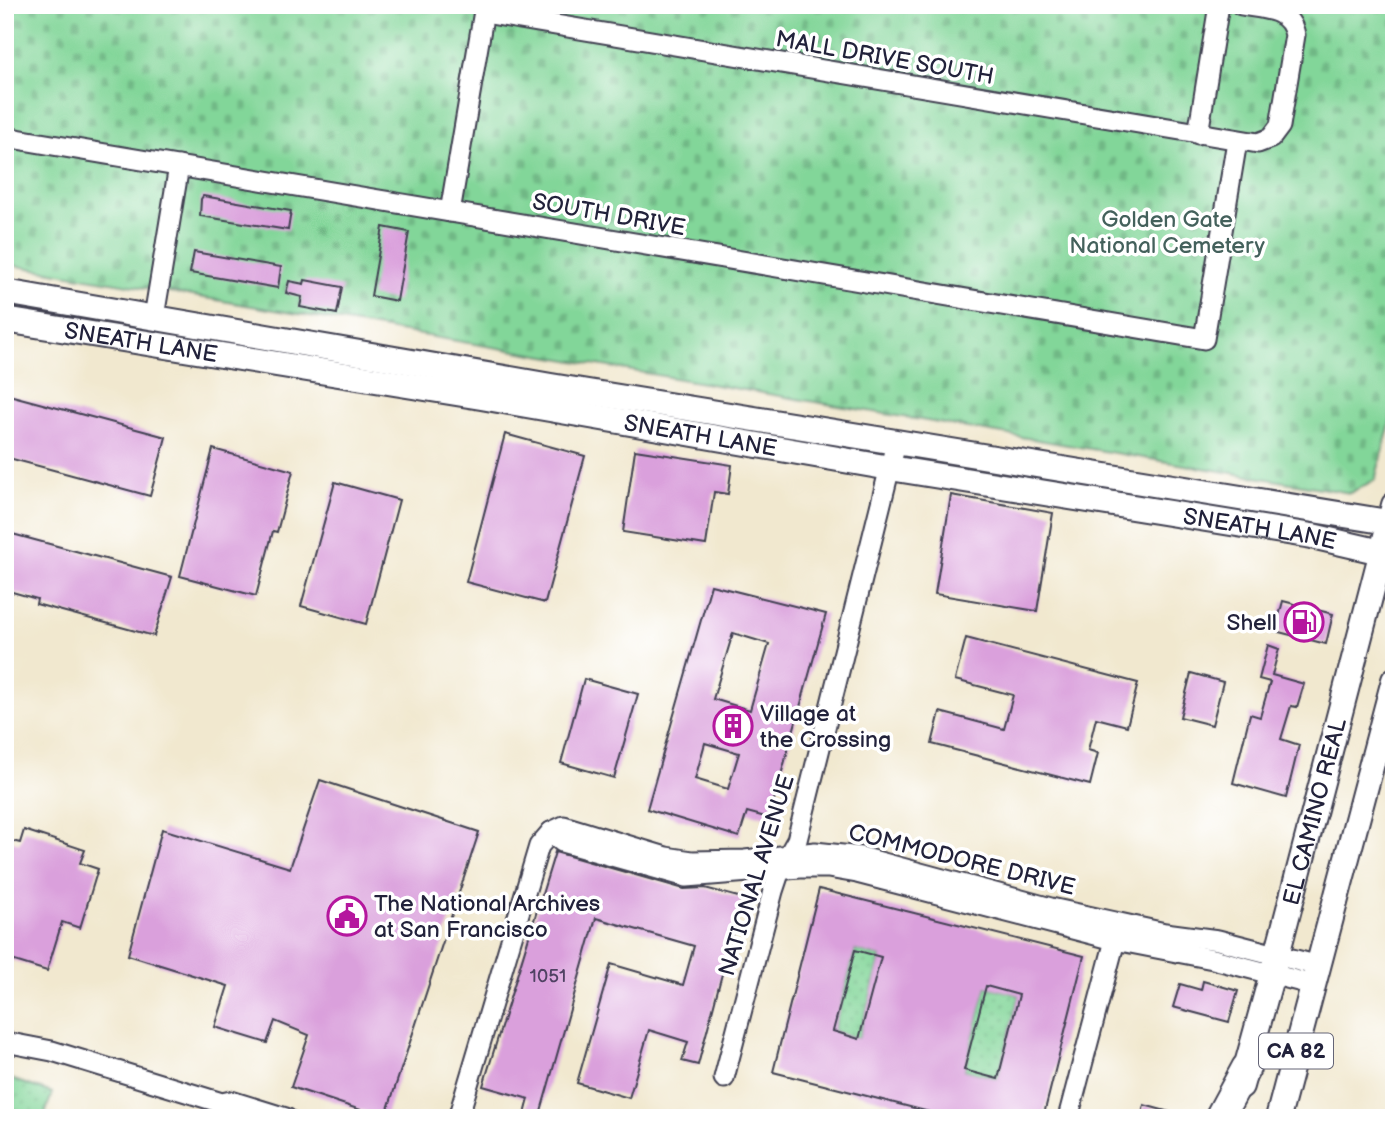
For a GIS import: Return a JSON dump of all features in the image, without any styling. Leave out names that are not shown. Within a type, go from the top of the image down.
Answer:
[{"type":"highway","points":[[1219,1118],[1246,1068]]},
{"type":"main road","name":"SNEATH LANE","points":[[5,292],[896,443],[1392,517]]},
{"type":"main road","name":"SNEATH LANE","points":[[5,320],[1312,536],[1389,554]]},
{"type":"main road","name":"EL CAMINO REAL","points":[[1233,1118],[1314,808],[1389,554],[1392,517]]},
{"type":"main road","name":"EL CAMINO REAL","points":[[1278,1118],[1394,680]]},
{"type":"street","points":[[1198,134],[1219,5]]},
{"type":"street","name":"MALL DRIVE SOUTH","points":[[485,9],[1251,144],[1265,142],[1277,132],[1282,118],[1295,42],[1294,27],[1286,16],[1254,6]]},
{"type":"street","points":[[450,212],[485,9]]},
{"type":"street","name":"SOUTH DRIVE","points":[[5,137],[1204,339],[1237,141]]},
{"type":"street","points":[[154,317],[179,166]]},
{"type":"street","name":"NATIONAL AVENUE","points":[[724,1078],[785,862],[799,833],[896,443]]},
{"type":"street","name":"COMMODORE DRIVE","points":[[458,1118],[539,846],[551,832],[564,826],[667,857],[692,861],[785,862],[815,852],[861,857],[939,886],[1115,940],[1213,959],[1275,965],[1317,975]]},
{"type":"street","name":"COMMODORE DRIVE","points":[[939,886],[1120,921],[1165,933],[1218,940],[1275,965]]},
{"type":"street","points":[[1068,1118],[1120,921]]},
{"type":"street","points":[[5,1042],[52,1051],[227,1110],[231,1101],[286,1118]]},
{"type":"green space","name":"Golden Gate National Cemetery","points":[[5,5],[1394,5],[1394,409],[1375,480],[1350,493],[5,264]]},
{"type":"green space","points":[[855,950],[881,957],[859,1039],[833,1031]]},
{"type":"green space","points":[[986,986],[1019,995],[998,1079],[964,1070]]},
{"type":"green space","points":[[5,1077],[52,1093],[44,1118],[5,1118]]},
{"type":"building","points":[[203,196],[291,211],[288,230],[200,216]]},
{"type":"building","points":[[383,227],[409,232],[397,301],[371,296]]},
{"type":"building","points":[[194,252],[281,267],[278,288],[190,273]]},
{"type":"building","points":[[305,280],[342,287],[337,314],[300,307],[302,297],[286,293],[289,281],[304,284]]},
{"type":"building","points":[[9,395],[166,437],[150,496],[5,457],[5,410]]},
{"type":"building","points":[[505,434],[585,456],[545,603],[466,582]]},
{"type":"building","points":[[213,449],[293,471],[277,532],[273,531],[256,596],[180,576]]},
{"type":"building","points":[[635,450],[732,465],[728,494],[714,492],[706,545],[623,532]]},
{"type":"building","points":[[335,482],[399,500],[366,624],[301,606]]},
{"type":"building","points":[[951,495],[1053,513],[1037,611],[935,594]]},
{"type":"building","points":[[5,532],[172,577],[154,636],[36,604],[37,599],[5,590]]},
{"type":"building","name":"Village at the Crossing","points":[[711,585],[826,614],[769,818],[747,812],[739,837],[647,809]],"holes":[[[733,633],[769,644],[750,710],[713,699]],[[705,743],[739,753],[728,789],[695,779]]]},
{"type":"building","name":"Shell","points":[[1283,601],[1333,614],[1326,644],[1275,631]]},
{"type":"building","points":[[966,638],[1138,683],[1127,726],[1096,718],[1088,750],[1098,753],[1090,785],[932,744],[940,712],[1004,729],[1013,695],[955,680]]},
{"type":"building","points":[[1268,645],[1279,649],[1272,675],[1304,684],[1297,707],[1291,706],[1281,739],[1299,745],[1286,798],[1233,783],[1250,714],[1260,717],[1270,682],[1259,679]]},
{"type":"building","points":[[1191,673],[1223,682],[1212,725],[1180,717]]},
{"type":"building","points":[[584,679],[638,694],[614,778],[561,763]]},
{"type":"building","points":[[320,780],[479,832],[385,1118],[291,1087],[309,1035],[275,1021],[267,1043],[215,1027],[228,986],[128,955],[162,829],[290,868]]},
{"type":"building","points":[[24,830],[85,850],[80,863],[98,869],[80,928],[62,922],[47,971],[5,958],[5,839],[20,843]]},
{"type":"building","points":[[555,852],[684,889],[705,888],[742,898],[698,1065],[682,1061],[688,1042],[649,1030],[629,1098],[577,1083],[611,964],[683,985],[694,946],[596,918],[539,1118],[524,1118],[529,1099],[483,1086]]},
{"type":"building","points":[[819,889],[1084,956],[1043,1118],[953,1118],[773,1072]],"holes":[[[855,950],[881,957],[859,1039],[833,1031]],[[986,986],[1019,995],[998,1079],[964,1070]]]},
{"type":"building","points":[[1203,981],[1238,991],[1229,1022],[1173,1007],[1180,984],[1201,990]]},
{"type":"building","points":[[1144,1105],[1177,1114],[1176,1118],[1141,1118]]},
{"type":"place","name":"Shell","points":[[1304,622]]},
{"type":"place","name":"Village at the Crossing","points":[[733,726]]},
{"type":"place","name":"The National Archives at San Francisco","points":[[347,916]]}]
